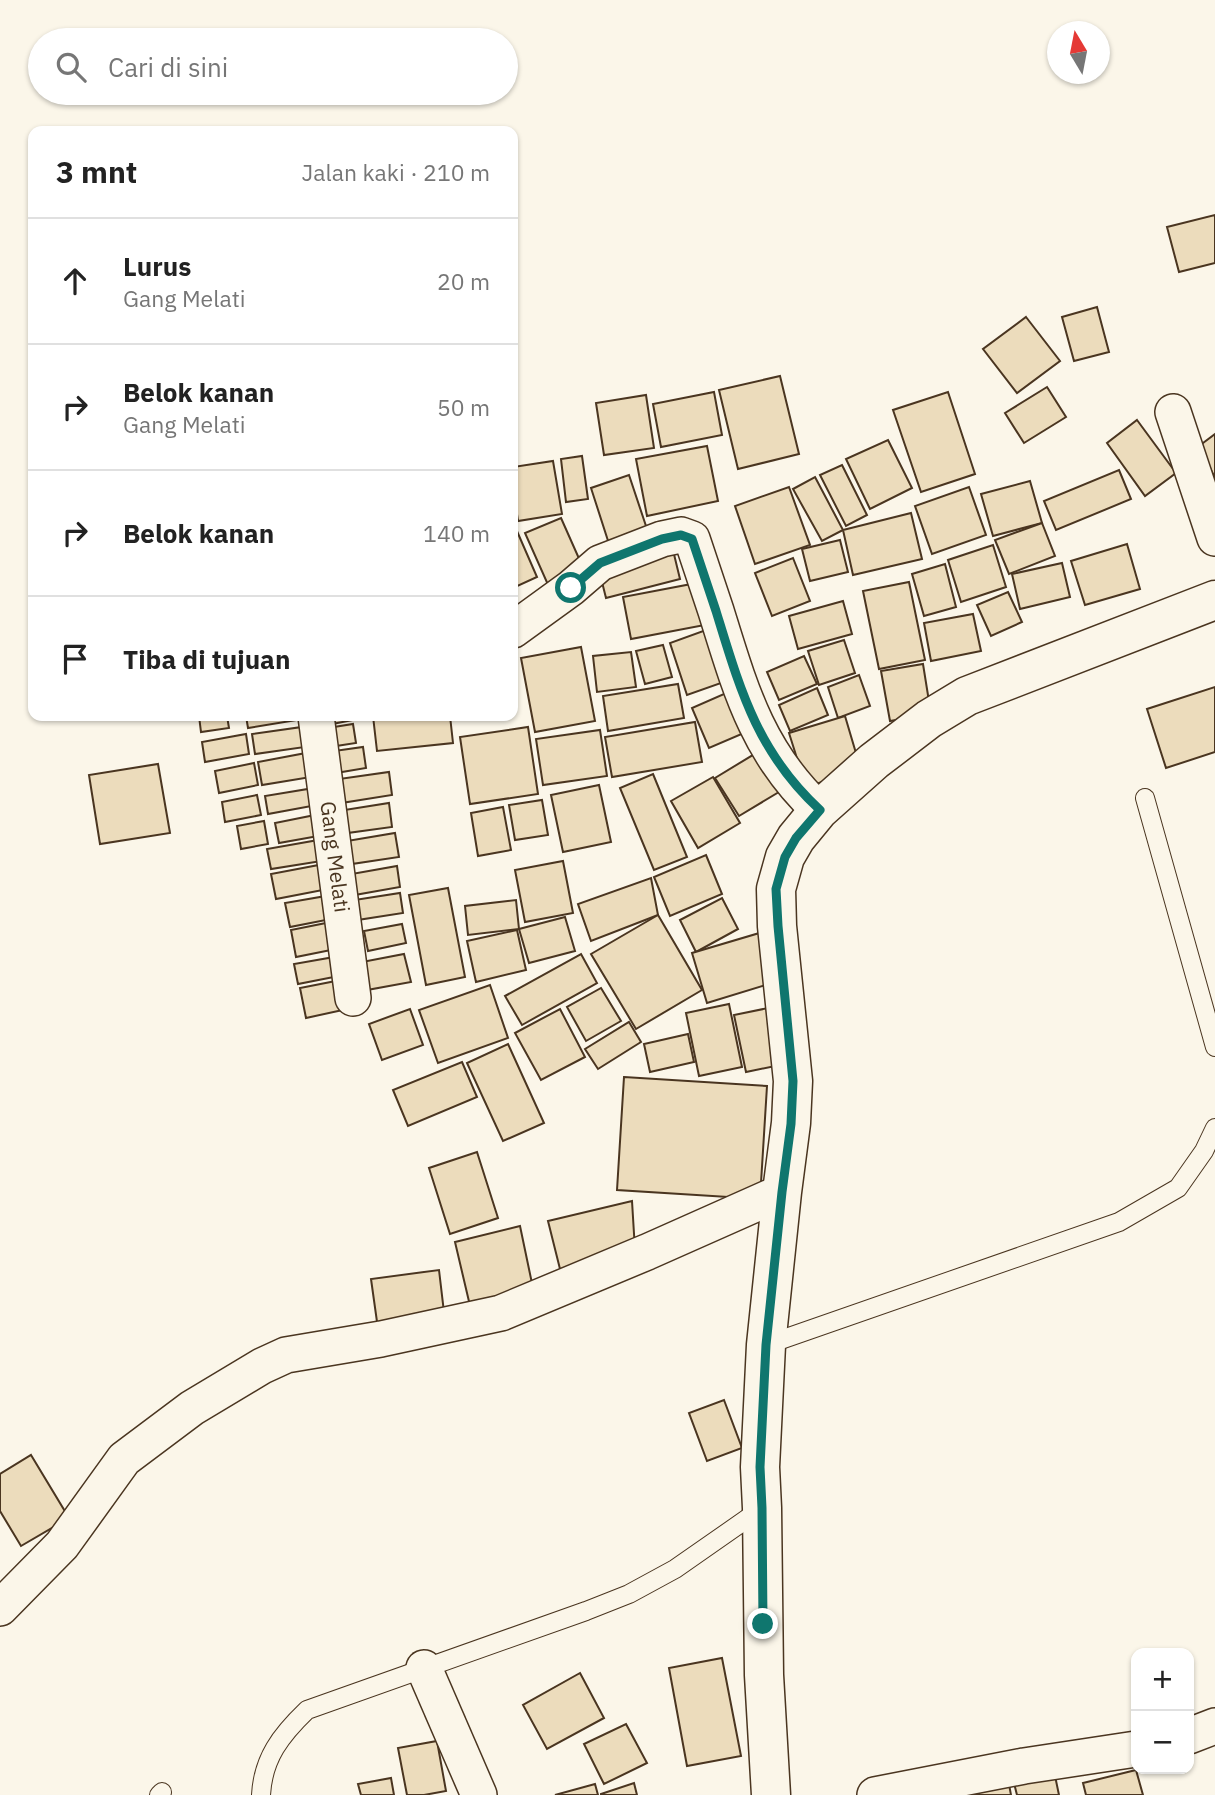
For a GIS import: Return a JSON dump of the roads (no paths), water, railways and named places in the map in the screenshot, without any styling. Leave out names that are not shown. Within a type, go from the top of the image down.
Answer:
[{"type":"street","points":[[1173,412],[1215,538]]},
{"type":"street","points":[[518,626],[600,563],[662,539],[688,536],[692,539],[742,693],[758,728],[780,766],[820,810]]},
{"type":"street","points":[[772,1795],[764,1675],[760,1467],[766,1345],[791,1124],[793,1081],[776,889],[785,857],[796,838],[820,810],[874,761],[929,719],[967,696],[1215,600]]},
{"type":"street","name":"Gang Melati","points":[[317,721],[354,998]]},
{"type":"street","points":[[0,1608],[62,1545],[124,1459],[192,1408],[262,1366],[286,1355],[381,1339],[501,1313],[782,1192]]},
{"type":"street","points":[[431,1683],[479,1795]]},
{"type":"street","points":[[1194,1734],[1215,1726]]},
{"type":"street","points":[[875,1795],[998,1771],[1131,1750]]},
{"type":"lane","points":[[1145,798],[1215,1047]]},
{"type":"lane","points":[[766,1345],[1119,1222],[1178,1188],[1204,1151],[1215,1128]]},
{"type":"lane","points":[[261,1795],[266,1766],[276,1744],[307,1710],[431,1683],[629,1594],[675,1569],[762,1508]]}]
